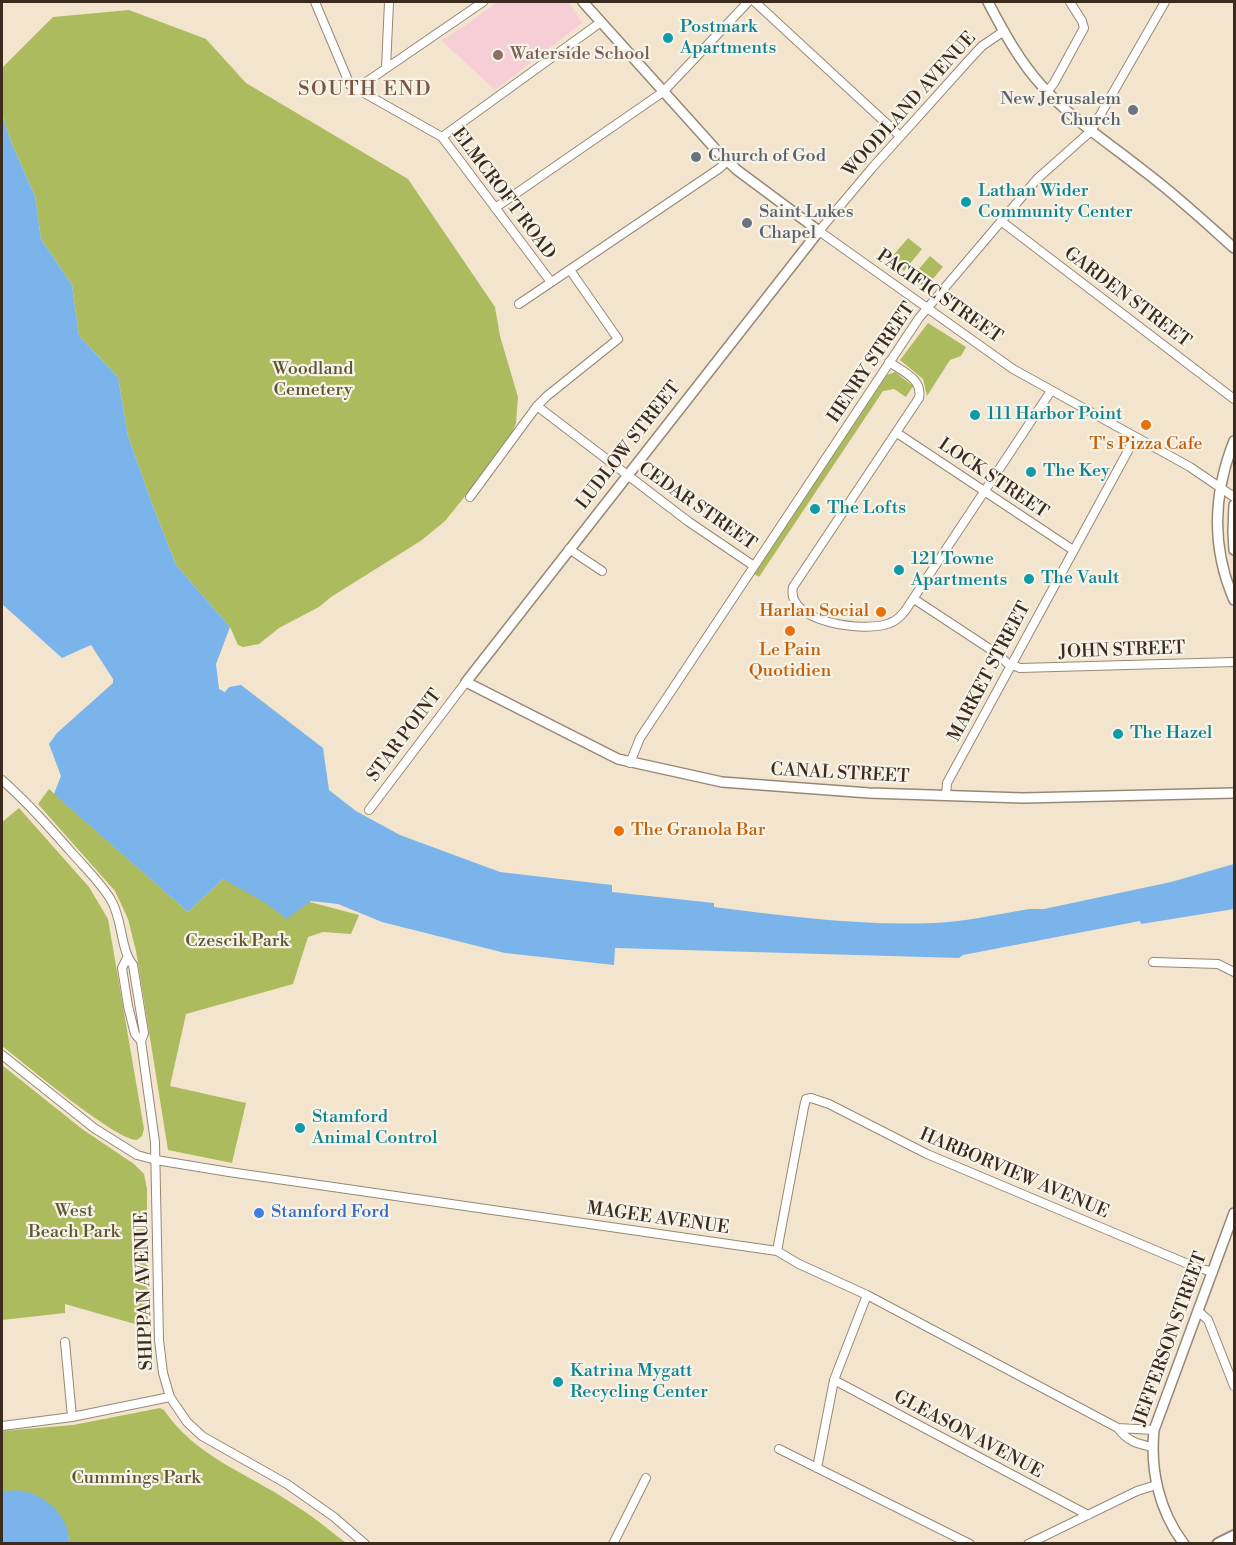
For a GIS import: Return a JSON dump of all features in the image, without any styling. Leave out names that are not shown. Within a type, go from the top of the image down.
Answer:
[{"type":"main road","points":[[1218,1544],[1234,1536]]},
{"type":"street","points":[[315,2],[348,82],[356,89],[481,2]]},
{"type":"street","points":[[386,68],[389,2]]},
{"type":"street","name":"PACIFIC STREET","points":[[584,2],[727,161],[926,309],[1013,369],[1190,467],[1234,497]]},
{"type":"street","points":[[495,208],[663,92],[748,2]]},
{"type":"street","points":[[755,2],[900,136]]},
{"type":"street","points":[[988,2],[1004,31],[1047,92],[1091,131],[1154,178],[1234,248]]},
{"type":"street","points":[[1047,92],[1084,28],[1070,2]]},
{"type":"street","name":"HENRY STREET","points":[[630,763],[640,738],[926,309],[1036,179],[1091,131],[1165,2]]},
{"type":"street","points":[[442,137],[600,22]]},
{"type":"street","name":"WOODLAND AVENUE","points":[[819,231],[900,136],[982,46],[1004,31]]},
{"type":"street","name":"ELMCROFT ROAD","points":[[356,89],[442,137],[551,282]]},
{"type":"street","points":[[519,304],[684,193],[727,161]]},
{"type":"street","name":"GARDEN STREET","points":[[1001,221],[1234,399]]},
{"type":"street","name":"LUDLOW STREET","points":[[466,681],[819,231]]},
{"type":"street","points":[[470,497],[537,406],[618,339],[570,270]]},
{"type":"street","points":[[889,362],[916,381],[920,393],[916,404],[793,587],[794,601],[799,606],[820,620],[835,624],[874,626],[892,623],[899,618],[986,492],[1051,391]]},
{"type":"street","name":"CEDAR STREET","points":[[537,406],[688,522],[754,566]]},
{"type":"street","name":"LOCK STREET","points":[[897,433],[1073,550]]},
{"type":"street","name":"MARKET STREET","points":[[946,795],[947,783],[1135,438]]},
{"type":"street","points":[[1234,441],[1220,486],[1218,535],[1221,561],[1234,600]]},
{"type":"street","points":[[1234,505],[1234,550]]},
{"type":"street","points":[[569,549],[602,571]]},
{"type":"street","points":[[914,599],[1011,665]]},
{"type":"street","name":"JOHN STREET","points":[[1011,665],[1029,669],[1234,662]]},
{"type":"street","name":"CANAL STREET","points":[[466,681],[614,757],[630,763],[740,785],[869,793],[1030,798],[1234,793]]},
{"type":"street","name":"STAR POINT","points":[[369,810],[466,681]]},
{"type":"street","points":[[2,780],[45,823],[112,901],[123,933],[127,958],[133,965],[137,984],[144,1033],[141,1041],[135,1035],[128,1006],[122,968],[127,958]]},
{"type":"street","points":[[1153,962],[1218,964],[1234,972]]},
{"type":"street","name":"SHIPPAN AVENUE","points":[[141,1041],[156,1160],[159,1340],[163,1373],[170,1396],[187,1422],[202,1436],[287,1484],[334,1517],[365,1544]]},
{"type":"street","points":[[2,1055],[111,1140],[137,1155],[156,1160]]},
{"type":"street","name":"HARBORVIEW AVENUE","points":[[777,1251],[806,1100],[811,1098],[829,1104],[927,1154],[1195,1268],[1213,1272]]},
{"type":"street","name":"MAGEE AVENUE","points":[[156,1160],[777,1251],[799,1264],[867,1295],[1118,1428],[1128,1439],[1137,1444],[1153,1447]]},
{"type":"street","name":"JEFFERSON STREET","points":[[1184,1544],[1172,1525],[1156,1485],[1154,1430],[1234,1213]]},
{"type":"street","points":[[817,1468],[834,1380],[867,1295]]},
{"type":"street","points":[[1198,1311],[1208,1320],[1234,1386]]},
{"type":"street","points":[[64,1342],[72,1417]]},
{"type":"street","name":"GLEASON AVENUE","points":[[834,1380],[1088,1515]]},
{"type":"street","points":[[2,1426],[72,1417],[170,1396]]},
{"type":"street","name":"MAGEE AVENUE","points":[[1118,1428],[1154,1430]]},
{"type":"street","points":[[779,1449],[970,1544]]},
{"type":"street","points":[[613,1544],[646,1478]]},
{"type":"street","points":[[1028,1544],[1137,1491],[1156,1485]]},
{"type":"shaded area","name":"Waterside School","points":[[497,2],[569,2],[582,23],[495,90],[441,40],[462,28]]},
{"type":"green space","name":"Woodland Cemetery","points":[[129,10],[206,39],[246,83],[408,179],[495,307],[500,336],[518,397],[516,423],[508,443],[445,521],[422,540],[331,597],[319,607],[279,628],[259,644],[243,647],[238,645],[230,627],[176,565],[128,436],[118,377],[79,336],[72,285],[41,239],[35,196],[11,142],[2,114],[2,68],[53,17]]},
{"type":"green space","points":[[908,238],[922,249],[904,271],[890,259]]},
{"type":"green space","points":[[930,256],[943,267],[925,288],[912,277]]},
{"type":"green space","points":[[928,323],[966,347],[961,356],[950,360],[927,396],[923,379],[900,360]]},
{"type":"green space","points":[[895,372],[913,386],[906,397],[894,389],[883,391],[759,577],[754,574],[887,375]]},
{"type":"green space","name":"Czescik Park","points":[[49,789],[188,912],[223,879],[359,915],[351,934],[323,932],[308,937],[293,984],[186,1014],[170,1086],[246,1103],[232,1163],[168,1150],[136,951],[128,919],[115,891],[38,804]]},
{"type":"green space","points":[[19,808],[89,887],[108,919],[144,1129],[142,1136],[137,1140],[126,1137],[90,1115],[2,1046],[2,822]]},
{"type":"green space","name":"West Beach Park","points":[[2,1065],[82,1129],[134,1164],[144,1174],[147,1189],[147,1256],[151,1305],[149,1328],[65,1304],[65,1313],[2,1320]]},
{"type":"green space","name":"Cummings Park","points":[[160,1408],[206,1452],[273,1491],[346,1543],[69,1543],[69,1537],[2,1491],[2,1431],[73,1425]]},
{"type":"water","points":[[2,114],[11,142],[35,196],[41,239],[72,285],[79,336],[118,377],[128,436],[176,565],[230,627],[216,664],[219,689],[225,692],[229,687],[241,685],[323,748],[329,790],[356,811],[400,835],[500,872],[612,885],[612,892],[714,903],[714,907],[796,917],[906,924],[958,921],[1029,909],[1044,909],[1171,882],[1234,864],[1234,909],[1141,924],[1140,921],[963,955],[959,958],[615,948],[614,965],[505,953],[382,922],[338,904],[311,901],[287,919],[264,902],[223,879],[188,912],[54,794],[61,776],[49,744],[57,733],[113,683],[113,679],[91,645],[62,658],[2,604]]},
{"type":"water","points":[[2,1491],[30,1493],[55,1508],[65,1524],[69,1543],[2,1543]]},
{"type":"place","name":"Postmark Apartments","points":[[668,38]]},
{"type":"place","name":"Waterside School","points":[[498,55]]},
{"type":"place","name":"New Jerusalem Church","points":[[1133,110]]},
{"type":"place","name":"Church of God","points":[[696,157]]},
{"type":"place","name":"Lathan Wider Community Center","points":[[966,202]]},
{"type":"place","name":"Saint Lukes Chapel","points":[[747,223]]},
{"type":"place","name":"111 Harbor Point","points":[[975,415]]},
{"type":"place","name":"T's Pizza Cafe","points":[[1146,425]]},
{"type":"place","name":"The Key","points":[[1031,472]]},
{"type":"place","name":"The Lofts","points":[[815,509]]},
{"type":"place","name":"121 Towne Apartments","points":[[899,570]]},
{"type":"place","name":"The Vault","points":[[1029,579]]},
{"type":"place","name":"Harlan Social","points":[[881,612]]},
{"type":"place","name":"Le Pain Quotidien","points":[[790,631]]},
{"type":"place","name":"The Hazel","points":[[1118,734]]},
{"type":"place","name":"The Granola Bar","points":[[619,831]]},
{"type":"place","name":"Stamford Animal Control","points":[[300,1128]]},
{"type":"place","name":"Stamford Ford","points":[[259,1213]]},
{"type":"place","name":"Katrina Mygatt Recycling Center","points":[[558,1382]]},
{"type":"district","name":"SOUTH END","points":[[365,90]]}]
